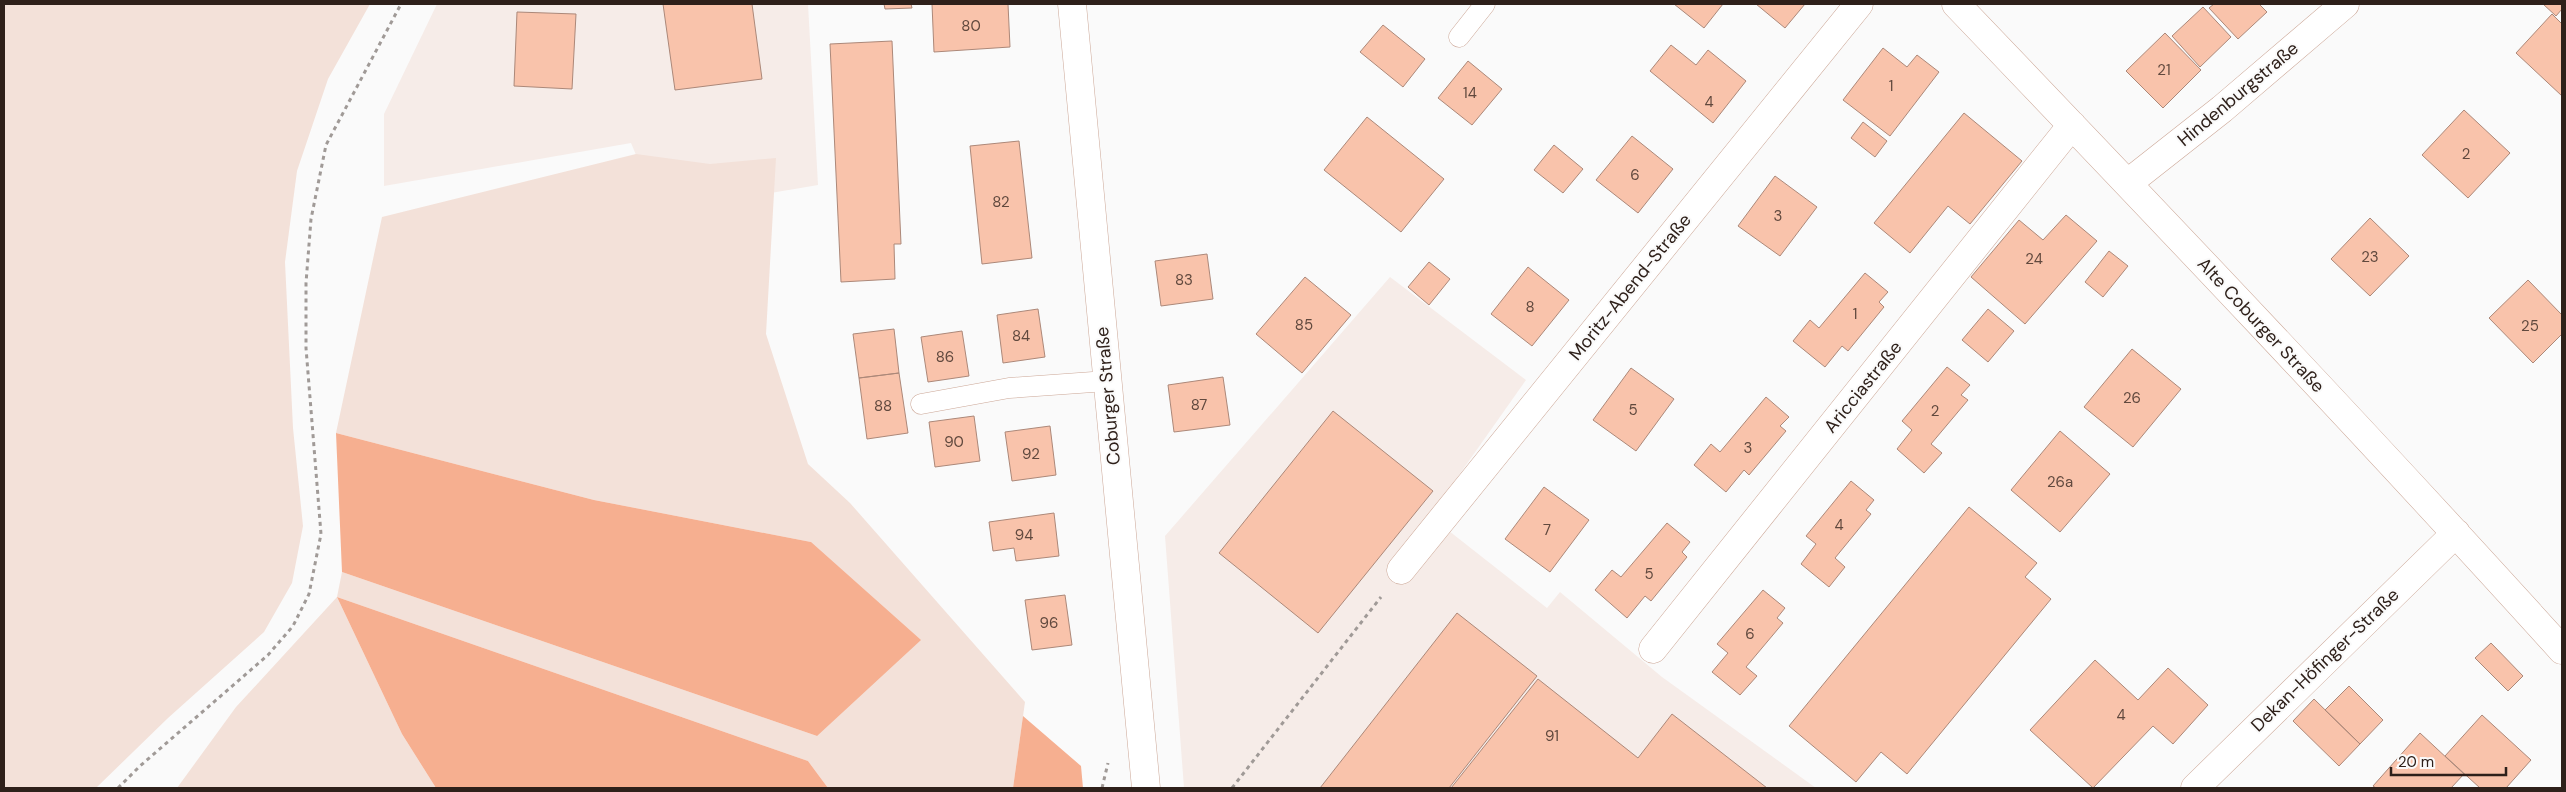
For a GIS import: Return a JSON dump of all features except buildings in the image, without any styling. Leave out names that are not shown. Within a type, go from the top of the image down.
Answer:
[{"type":"street","name":"Coburger Straße","points":[[1072,4],[1146,788]]},
{"type":"street","name":"Moritz-Abend-Straße","points":[[1401,570],[1859,4]]},
{"type":"street","name":"Alte Coburger Straße","points":[[1956,4],[2128,183],[2456,532],[2562,650]]},
{"type":"street","name":"Hindenburgstraße","points":[[2128,183],[2222,109],[2346,4]]},
{"type":"street","name":"Aricciastraße","points":[[1653,649],[2072,125]]},
{"type":"street","name":"Dekan-Höfinger-Straße","points":[[2195,788],[2456,532]]},
{"type":"lane","points":[[1459,37],[1485,4]]},
{"type":"lane","points":[[921,404],[1008,388],[1107,381]]},
{"type":"path","points":[[118,788],[140,766],[268,655],[293,626],[309,594],[321,534],[306,348],[306,283],[311,219],[326,145],[401,4]]},
{"type":"path","points":[[1232,788],[1401,570]]},
{"type":"shaded area","points":[[4,4],[370,4],[328,79],[297,171],[285,262],[293,428],[303,526],[292,583],[264,632],[168,718],[96,788],[4,788]]},
{"type":"shaded area","points":[[437,4],[808,4],[818,185],[660,212],[631,143],[384,186],[384,114]]},
{"type":"shaded area","points":[[636,154],[710,164],[776,158],[766,334],[808,464],[850,503],[1025,702],[1013,788],[828,788],[808,761],[337,597],[342,572],[817,736],[811,542],[594,500],[336,433],[382,217]]},
{"type":"shaded area","points":[[1390,277],[1526,380],[1430,516],[1547,608],[1560,592],[1662,677],[1816,788],[1184,788],[1165,536]]},
{"type":"shaded area","points":[[336,433],[594,500],[811,542],[921,640],[817,736],[342,572]]},
{"type":"shaded area","points":[[337,597],[402,734],[436,788],[177,788],[236,707]]},
{"type":"shaded area","points":[[337,597],[808,761],[828,788],[436,788],[402,734]]},
{"type":"shaded area","points":[[1023,716],[1081,766],[1083,788],[1013,788]]}]
